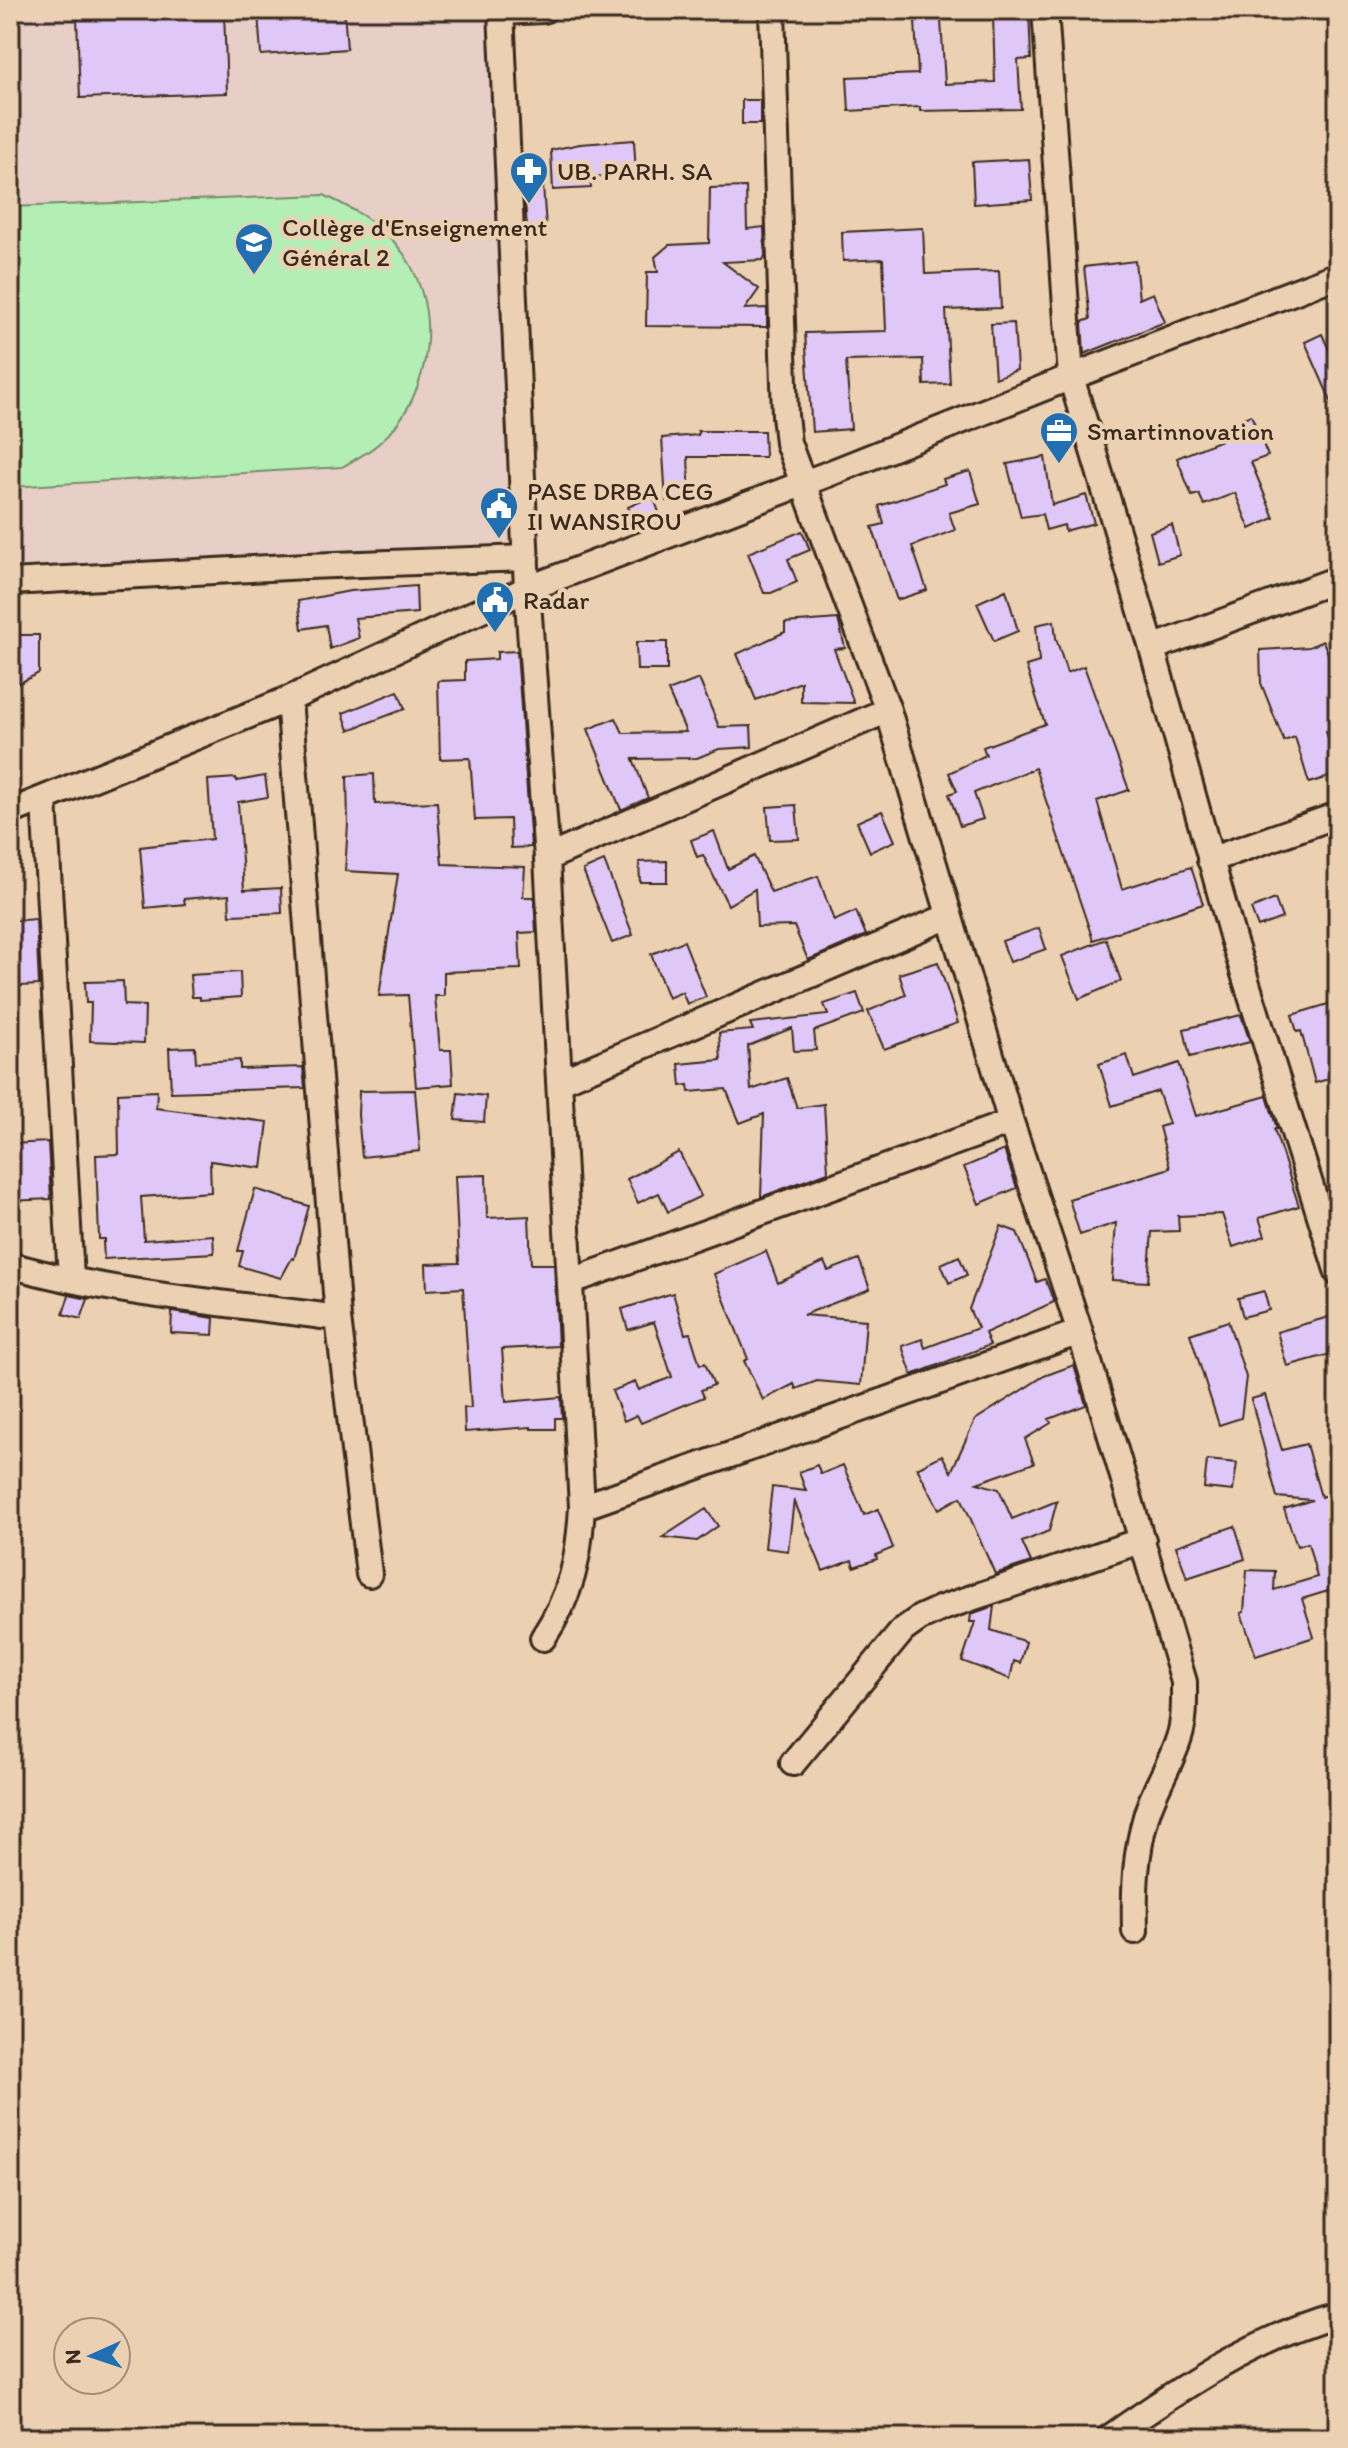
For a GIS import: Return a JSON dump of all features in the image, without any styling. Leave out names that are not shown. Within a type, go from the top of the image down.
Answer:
[{"type":"street","points":[[543,1638],[559,1614],[572,1582],[579,1550],[582,1507],[547,858],[527,589],[501,11],[544,10]]},
{"type":"street","points":[[772,10],[788,443],[888,710],[1011,1122],[1080,1332],[1184,1682],[1184,1714],[1179,1738],[1148,1809],[1138,1846],[1134,1884],[1135,1931]]},
{"type":"street","points":[[1045,10],[1071,377],[1152,648],[1210,860],[1338,1273]]},
{"type":"street","points":[[10,812],[289,699],[527,589],[1338,275]]},
{"type":"street","points":[[10,582],[526,558]]},
{"type":"street","points":[[1152,648],[1338,579]]},
{"type":"street","points":[[289,699],[338,1318],[369,1574]]},
{"type":"street","points":[[547,858],[888,710]]},
{"type":"street","points":[[44,800],[71,1279]]},
{"type":"street","points":[[1210,860],[1338,815]]},
{"type":"street","points":[[559,1082],[949,916]]},
{"type":"street","points":[[572,1281],[1011,1122]]},
{"type":"street","points":[[10,1265],[71,1279],[338,1318]]},
{"type":"street","points":[[582,1507],[1080,1332]]},
{"type":"street","points":[[793,1763],[903,1630],[920,1618],[1143,1540]]},
{"type":"street","points":[[1109,2438],[1167,2397],[1250,2349],[1338,2315]]},
{"type":"shaded area","name":"Collège d'Enseignement Général 2","points":[[10,10],[489,10],[508,542],[10,570]]},
{"type":"green space","points":[[324,195],[362,215],[387,235],[411,266],[421,291],[427,319],[427,346],[422,374],[412,400],[397,424],[378,444],[342,467],[10,487],[10,207]]},
{"type":"building","points":[[344,10],[347,49],[261,55],[258,12]]},
{"type":"building","points":[[1029,11],[1031,59],[1018,60],[1021,109],[920,111],[920,107],[849,111],[847,77],[918,74],[915,21],[941,20],[945,84],[995,82],[993,15]]},
{"type":"building","points":[[224,12],[227,93],[80,98],[77,18]]},
{"type":"building","points":[[742,100],[760,100],[760,124],[742,124]]},
{"type":"building","points":[[634,140],[636,174],[590,177],[591,188],[553,190],[551,150],[580,144]]},
{"type":"building","points":[[1029,159],[1032,200],[974,204],[972,162]]},
{"type":"building","points":[[543,186],[546,227],[527,228],[524,188]]},
{"type":"building","points":[[746,187],[747,229],[764,227],[765,256],[763,260],[723,262],[759,289],[745,309],[767,308],[767,327],[646,326],[647,272],[658,272],[655,257],[669,245],[709,243],[710,188]]},
{"type":"building","points":[[923,228],[925,274],[999,271],[1001,308],[946,310],[950,384],[924,385],[923,359],[846,361],[851,429],[812,432],[805,333],[886,331],[883,259],[843,261],[842,232]]},
{"type":"building","points":[[1135,261],[1139,299],[1153,293],[1165,322],[1084,354],[1082,322],[1090,319],[1084,267]]},
{"type":"building","points":[[1014,323],[1017,370],[995,378],[991,324]]},
{"type":"building","points":[[1322,334],[1338,370],[1338,417],[1305,342]]},
{"type":"building","points":[[1251,415],[1268,456],[1251,462],[1274,518],[1250,529],[1235,493],[1204,505],[1199,494],[1192,496],[1177,458],[1226,438],[1221,427]]},
{"type":"building","points":[[698,431],[764,431],[765,457],[688,457],[690,499],[666,501],[662,438],[698,435]]},
{"type":"building","points":[[1045,457],[1052,505],[1086,495],[1094,523],[1065,531],[1064,525],[1046,530],[1042,514],[1021,517],[1007,464]]},
{"type":"building","points":[[970,471],[980,504],[949,513],[955,530],[912,546],[927,590],[897,600],[872,527],[884,524],[879,506],[945,484],[943,479]]},
{"type":"building","points":[[653,496],[660,515],[635,525],[628,507]]},
{"type":"building","points":[[1172,525],[1180,555],[1158,562],[1150,532]]},
{"type":"building","points":[[802,531],[810,550],[788,559],[797,582],[764,593],[748,553]]},
{"type":"building","points":[[416,586],[417,613],[355,618],[359,638],[330,649],[326,625],[302,629],[298,601],[350,591]]},
{"type":"building","points":[[1006,590],[1018,631],[994,641],[977,603]]},
{"type":"building","points":[[838,619],[845,648],[834,649],[854,703],[801,702],[801,682],[756,700],[737,654],[785,632],[785,623]]},
{"type":"building","points":[[1054,621],[1067,673],[1084,666],[1129,790],[1097,801],[1122,889],[1191,867],[1203,904],[1093,940],[1035,768],[974,793],[983,819],[960,826],[949,794],[957,791],[949,773],[986,755],[983,747],[1045,724],[1026,666],[1039,662],[1036,625]]},
{"type":"building","points":[[10,635],[39,635],[39,673],[10,688]]},
{"type":"building","points":[[1323,641],[1338,677],[1338,726],[1326,731],[1338,774],[1309,783],[1295,737],[1284,741],[1261,683],[1260,650],[1309,647]]},
{"type":"building","points":[[636,642],[667,642],[667,670],[637,670]]},
{"type":"building","points":[[517,651],[531,847],[511,848],[510,819],[475,820],[470,758],[440,759],[438,681],[465,680],[465,661],[497,659],[497,652]]},
{"type":"building","points":[[699,679],[719,727],[751,726],[752,747],[719,749],[697,758],[633,759],[648,798],[621,810],[588,729],[616,718],[623,733],[686,732],[668,691]]},
{"type":"building","points":[[398,691],[405,709],[349,730],[343,713]]},
{"type":"building","points":[[374,774],[375,804],[437,802],[442,864],[525,867],[523,897],[534,897],[536,932],[519,933],[521,969],[444,972],[444,996],[435,996],[440,1050],[451,1050],[453,1084],[416,1087],[408,995],[379,996],[398,874],[345,871],[347,776]]},
{"type":"building","points":[[265,776],[268,797],[238,802],[244,890],[281,888],[282,913],[230,915],[229,895],[184,899],[185,904],[145,908],[140,847],[212,839],[208,780],[236,778],[237,781]]},
{"type":"building","points":[[796,805],[799,839],[770,840],[767,807]]},
{"type":"building","points":[[882,811],[895,841],[870,852],[857,822]]},
{"type":"building","points":[[714,831],[728,869],[754,856],[771,892],[818,876],[834,921],[856,911],[866,935],[808,960],[794,926],[757,927],[755,889],[728,905],[703,855],[697,857],[691,840]]},
{"type":"building","points":[[604,861],[633,935],[612,943],[583,870]]},
{"type":"building","points":[[667,861],[667,882],[640,882],[639,862]]},
{"type":"building","points":[[1275,899],[1282,918],[1258,927],[1251,909]]},
{"type":"building","points":[[36,919],[39,985],[20,986],[18,946],[10,947],[10,921]]},
{"type":"building","points":[[1039,928],[1046,949],[1010,962],[1002,941]]},
{"type":"building","points":[[1106,939],[1121,981],[1079,999],[1062,956]]},
{"type":"building","points":[[684,941],[706,997],[687,1004],[682,992],[668,998],[651,954]]},
{"type":"building","points":[[938,962],[958,1023],[884,1049],[868,1011],[906,995],[899,974]]},
{"type":"building","points":[[240,972],[241,997],[200,1000],[200,997],[192,997],[190,975]]},
{"type":"building","points":[[123,981],[124,1005],[145,1006],[144,1043],[90,1041],[91,1003],[86,1003],[85,982]]},
{"type":"building","points":[[857,993],[864,1013],[814,1031],[816,1050],[794,1051],[792,1028],[748,1046],[751,1090],[787,1078],[797,1108],[824,1104],[828,1172],[761,1197],[764,1114],[740,1123],[726,1089],[689,1092],[688,1085],[681,1086],[679,1064],[721,1060],[719,1033],[753,1030],[750,1023],[828,1015],[824,1004]]},
{"type":"building","points":[[1338,1001],[1338,1076],[1315,1083],[1301,1031],[1297,1032],[1292,1015]]},
{"type":"building","points":[[1241,1015],[1250,1042],[1190,1057],[1184,1029]]},
{"type":"building","points":[[195,1047],[196,1062],[240,1060],[240,1069],[303,1067],[305,1088],[171,1092],[169,1048]]},
{"type":"building","points":[[1127,1055],[1134,1078],[1179,1063],[1196,1116],[1267,1096],[1277,1129],[1274,1129],[1299,1206],[1259,1218],[1265,1236],[1233,1247],[1222,1214],[1178,1216],[1179,1231],[1152,1232],[1148,1282],[1112,1280],[1116,1223],[1080,1235],[1069,1199],[1170,1168],[1159,1127],[1169,1124],[1158,1091],[1112,1106],[1099,1064]]},
{"type":"building","points":[[415,1090],[420,1151],[362,1157],[359,1091]]},
{"type":"building","points":[[157,1091],[156,1108],[268,1122],[262,1168],[210,1161],[211,1192],[141,1197],[144,1240],[213,1235],[214,1253],[104,1259],[105,1239],[99,1239],[96,1155],[119,1154],[118,1093]]},
{"type":"building","points":[[458,1093],[486,1096],[484,1122],[455,1120]]},
{"type":"building","points":[[48,1142],[51,1199],[10,1201],[10,1144]]},
{"type":"building","points":[[1004,1150],[1017,1188],[979,1204],[964,1167]]},
{"type":"building","points":[[679,1152],[701,1196],[668,1212],[659,1193],[638,1203],[627,1179]]},
{"type":"building","points":[[486,1175],[487,1218],[529,1216],[531,1264],[554,1264],[558,1346],[502,1349],[506,1402],[561,1397],[562,1418],[555,1418],[555,1429],[531,1427],[465,1432],[464,1408],[471,1408],[463,1288],[427,1290],[426,1264],[459,1263],[455,1176]]},
{"type":"building","points":[[255,1189],[309,1206],[294,1259],[281,1278],[239,1266],[243,1251],[238,1251]]},
{"type":"building","points":[[1001,1226],[1017,1232],[1037,1282],[1045,1279],[1054,1302],[985,1333],[990,1345],[912,1375],[902,1346],[922,1339],[925,1348],[978,1328],[969,1309]]},
{"type":"building","points":[[766,1251],[778,1283],[824,1262],[828,1271],[859,1259],[870,1289],[803,1315],[866,1320],[861,1385],[817,1381],[796,1389],[794,1384],[763,1400],[744,1361],[748,1359],[714,1274]]},
{"type":"building","points":[[959,1256],[967,1275],[949,1283],[941,1264]]},
{"type":"building","points":[[1264,1291],[1269,1310],[1243,1317],[1238,1298]]},
{"type":"building","points":[[673,1293],[685,1334],[690,1333],[700,1365],[705,1363],[714,1385],[701,1390],[704,1397],[641,1423],[637,1415],[624,1421],[612,1391],[635,1382],[639,1390],[672,1377],[654,1322],[628,1330],[622,1309]]},
{"type":"building","points":[[69,1295],[88,1299],[81,1319],[63,1314]]},
{"type":"building","points":[[172,1312],[214,1318],[213,1335],[171,1333]]},
{"type":"building","points":[[1332,1316],[1338,1352],[1287,1366],[1277,1332]]},
{"type":"building","points":[[1228,1321],[1246,1377],[1241,1418],[1219,1425],[1190,1334]]},
{"type":"building","points":[[1074,1365],[1086,1405],[1049,1419],[1051,1423],[1025,1439],[1034,1463],[977,1483],[999,1489],[1012,1519],[1057,1501],[1049,1531],[1022,1542],[1031,1562],[995,1574],[961,1497],[939,1509],[917,1468],[942,1455],[951,1472],[975,1420],[1044,1376]]},
{"type":"building","points":[[1265,1395],[1282,1450],[1306,1444],[1321,1497],[1338,1491],[1338,1588],[1302,1599],[1314,1637],[1256,1656],[1241,1613],[1244,1612],[1247,1570],[1275,1571],[1274,1590],[1317,1577],[1308,1543],[1297,1546],[1284,1509],[1312,1500],[1277,1497],[1251,1399]]},
{"type":"building","points":[[1207,1460],[1237,1463],[1233,1491],[1204,1488]]},
{"type":"building","points":[[817,1465],[821,1474],[843,1465],[864,1515],[878,1509],[893,1548],[876,1555],[877,1559],[854,1567],[852,1560],[823,1571],[794,1500],[788,1551],[765,1548],[772,1487],[806,1491],[799,1472]]},
{"type":"building","points":[[706,1509],[718,1526],[697,1541],[663,1537]]},
{"type":"building","points":[[1235,1526],[1245,1559],[1187,1578],[1176,1546]]},
{"type":"building","points":[[994,1606],[991,1630],[1026,1642],[1020,1663],[1014,1661],[1010,1679],[962,1661],[975,1622],[970,1622],[971,1614]]},
{"type":"place","name":"UB. PARH. SA","points":[[529,205]]},
{"type":"place","name":"Collège d'Enseignement Général 2","points":[[254,276]]},
{"type":"place","name":"Smartinnovation","points":[[1059,465]]},
{"type":"place","name":"PASE DRBA CEG II WANSIROU","points":[[499,540]]},
{"type":"place","name":"Radar","points":[[495,634]]}]
